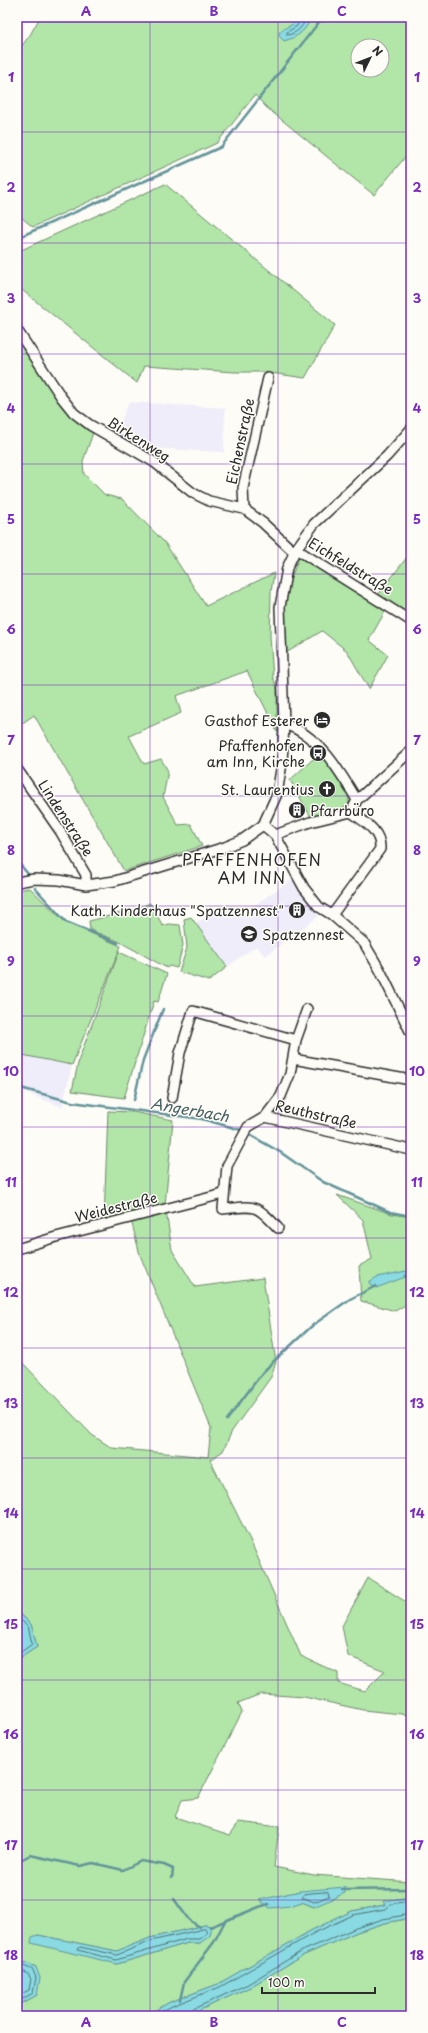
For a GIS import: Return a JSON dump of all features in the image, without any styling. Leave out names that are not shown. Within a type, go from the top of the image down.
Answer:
[{"type":"street","name":"Birkenweg","points":[[17,330],[62,398],[74,413],[90,425],[154,462],[193,493],[209,500],[244,509],[263,523],[295,551]]},
{"type":"street","name":"Eichenstraße","points":[[244,509],[243,488],[268,378]]},
{"type":"street","points":[[17,882],[34,879],[59,880],[86,885],[115,881],[225,847],[242,840],[263,825],[277,794],[282,763],[284,724],[280,607],[287,568],[295,551],[314,524],[387,456],[411,429]]},
{"type":"street","name":"Eichfeldstraße","points":[[295,551],[411,621]]},
{"type":"street","points":[[284,724],[303,733],[321,748],[340,771],[357,800]]},
{"type":"street","points":[[275,835],[310,822],[351,812],[357,800],[411,751]]},
{"type":"street","name":"Lindenstraße","points":[[17,769],[60,832],[86,875],[86,885]]},
{"type":"street","points":[[332,915],[380,849],[378,835],[351,812]]},
{"type":"street","points":[[263,825],[275,835],[304,888],[319,907],[332,915],[364,943],[374,958],[411,1033]]},
{"type":"street","points":[[265,1117],[281,1096],[290,1074],[296,1040],[307,1009]]},
{"type":"street","points":[[172,1098],[180,1053],[193,1011],[296,1040]]},
{"type":"street","points":[[292,1059],[411,1080]]},
{"type":"street","name":"Reuthstraße","points":[[278,1228],[253,1206],[223,1209],[223,1194],[227,1166],[248,1127],[265,1117],[411,1150]]},
{"type":"street","name":"Weidestraße","points":[[17,1249],[56,1237],[223,1194]]},
{"type":"shaded area","points":[[129,402],[225,408],[224,452],[145,448],[116,434]]},
{"type":"shaded area","name":"Spatzennest","points":[[293,879],[319,916],[265,956],[256,946],[227,967],[195,923],[228,904],[237,917]]},
{"type":"shaded area","points":[[17,1054],[72,1065],[62,1107],[17,1089]]},
{"type":"green space","points":[[40,17],[411,17],[411,150],[374,195],[266,107],[255,95],[217,143],[33,227],[17,214],[17,52],[30,35]]},
{"type":"green space","points":[[165,184],[335,325],[305,378],[264,372],[234,372],[144,366],[137,383],[17,286],[17,252]]},
{"type":"green space","points":[[17,335],[50,389],[70,415],[93,433],[83,461],[84,474],[105,495],[122,499],[165,543],[206,606],[274,573],[271,592],[270,636],[273,678],[277,687],[277,732],[247,671],[176,696],[181,713],[129,736],[144,764],[161,759],[168,771],[163,797],[178,825],[191,824],[202,846],[124,871],[34,715],[17,727]]},
{"type":"green space","points":[[303,547],[378,595],[411,552],[411,616],[390,603],[369,640],[388,655],[369,689],[347,651],[322,631],[286,653],[285,609],[288,586]]},
{"type":"green space","points":[[313,759],[327,759],[348,789],[349,804],[341,810],[311,817],[290,780]]},
{"type":"green space","points":[[30,888],[65,922],[121,946],[72,1065],[17,1054],[17,890]]},
{"type":"green space","points":[[150,903],[163,926],[169,924],[180,925],[183,945],[177,968],[169,966],[167,968],[118,941],[90,930],[89,921],[136,909]]},
{"type":"green space","points":[[191,917],[227,967],[209,981],[179,972],[187,948],[184,919]]},
{"type":"green space","points":[[119,952],[167,974],[158,1002],[154,1001],[124,1098],[72,1091],[79,1059]]},
{"type":"green space","points":[[108,1111],[133,1112],[173,1120],[165,1205],[172,1250],[195,1287],[263,1278],[276,1362],[271,1377],[232,1431],[223,1451],[210,1460],[250,1540],[301,1656],[338,1673],[338,1683],[365,1691],[385,1671],[348,1656],[342,1626],[368,1578],[411,1605],[411,1715],[363,1710],[304,1697],[261,1694],[238,1703],[242,1712],[198,1798],[182,1800],[175,1817],[230,1835],[239,1822],[279,1827],[274,1867],[314,1875],[411,1882],[411,1897],[384,1901],[385,1905],[352,1911],[312,1930],[218,1984],[170,2002],[145,2016],[17,2016],[17,2006],[37,1995],[36,1967],[17,1959],[17,1660],[37,1647],[31,1624],[17,1611],[17,1357],[92,1435],[112,1448],[208,1457],[211,1428],[140,1255],[130,1216],[104,1221]],"holes":[[[300,1891],[314,1907],[302,1902],[260,1901]],[[205,1925],[212,1926],[200,1943],[188,1943],[117,1964],[38,1935],[117,1951],[150,1938]]]},
{"type":"green space","points":[[337,1195],[392,1214],[411,1217],[411,1302],[395,1311],[361,1301],[359,1266],[372,1259],[363,1220]]},
{"type":"green space","points":[[411,1918],[411,2016],[187,2016],[250,1987],[302,1956],[357,1932],[385,1923]]},
{"type":"water","points":[[296,17],[311,17],[307,26],[301,33],[284,41],[279,36],[280,31],[293,24]]},
{"type":"water","points":[[406,1271],[408,1276],[376,1288],[371,1286],[369,1282],[377,1277]]},
{"type":"water","points":[[17,1611],[31,1624],[37,1647],[17,1660]]},
{"type":"water","points":[[345,1887],[345,1893],[314,1907],[302,1902],[290,1906],[270,1908],[259,1900],[300,1891]]},
{"type":"water","points":[[411,1897],[411,1918],[385,1923],[357,1932],[302,1956],[250,1987],[187,2016],[145,2016],[170,2002],[218,1984],[312,1930],[352,1911],[385,1905],[383,1901]]},
{"type":"water","points":[[205,1925],[212,1926],[210,1936],[200,1943],[188,1943],[117,1964],[31,1943],[32,1937],[38,1935],[117,1951],[150,1938]]},
{"type":"water","points":[[17,1959],[36,1967],[40,1978],[37,1995],[17,2006]]},
{"type":"waterway","points":[[17,238],[221,147],[323,17]]},
{"type":"waterway","points":[[17,861],[28,874]]},
{"type":"waterway","points":[[35,888],[66,922],[118,943]]},
{"type":"waterway","points":[[134,1100],[143,1060],[163,1009]]},
{"type":"waterway","name":"Angerbach","points":[[17,1087],[72,1102],[202,1119],[241,1130],[280,1152],[323,1182],[390,1212],[411,1216]]},
{"type":"waterway","points":[[405,1276],[411,1274]]},
{"type":"waterway","points":[[227,1420],[262,1373],[313,1325],[350,1299],[376,1286]]},
{"type":"waterway","points":[[17,1862],[30,1855],[80,1866],[93,1863],[123,1870],[141,1861],[164,1865],[173,1869],[172,1878]]},
{"type":"waterway","points":[[342,1890],[411,1889]]},
{"type":"waterway","points":[[174,1899],[189,1920],[200,1927]]},
{"type":"waterway","points":[[210,1927],[269,1904]]},
{"type":"waterway","points":[[180,2000],[184,1982],[214,1942],[225,1921]]},
{"type":"place","name":"Gasthof Esterer","points":[[322,720]]},
{"type":"place","name":"Pfaffenhofen am Inn, Kirche","points":[[318,753]]},
{"type":"place","name":"St. Laurentius","points":[[327,789]]},
{"type":"place","name":"Pfarrbüro","points":[[297,810]]},
{"type":"place","name":"Kath. Kinderhaus \"Spatzennest\"","points":[[297,910]]},
{"type":"place","name":"Spatzennest","points":[[249,934]]},
{"type":"district","name":"PFAFFENHOFEN AM INN","points":[[252,868]]}]
